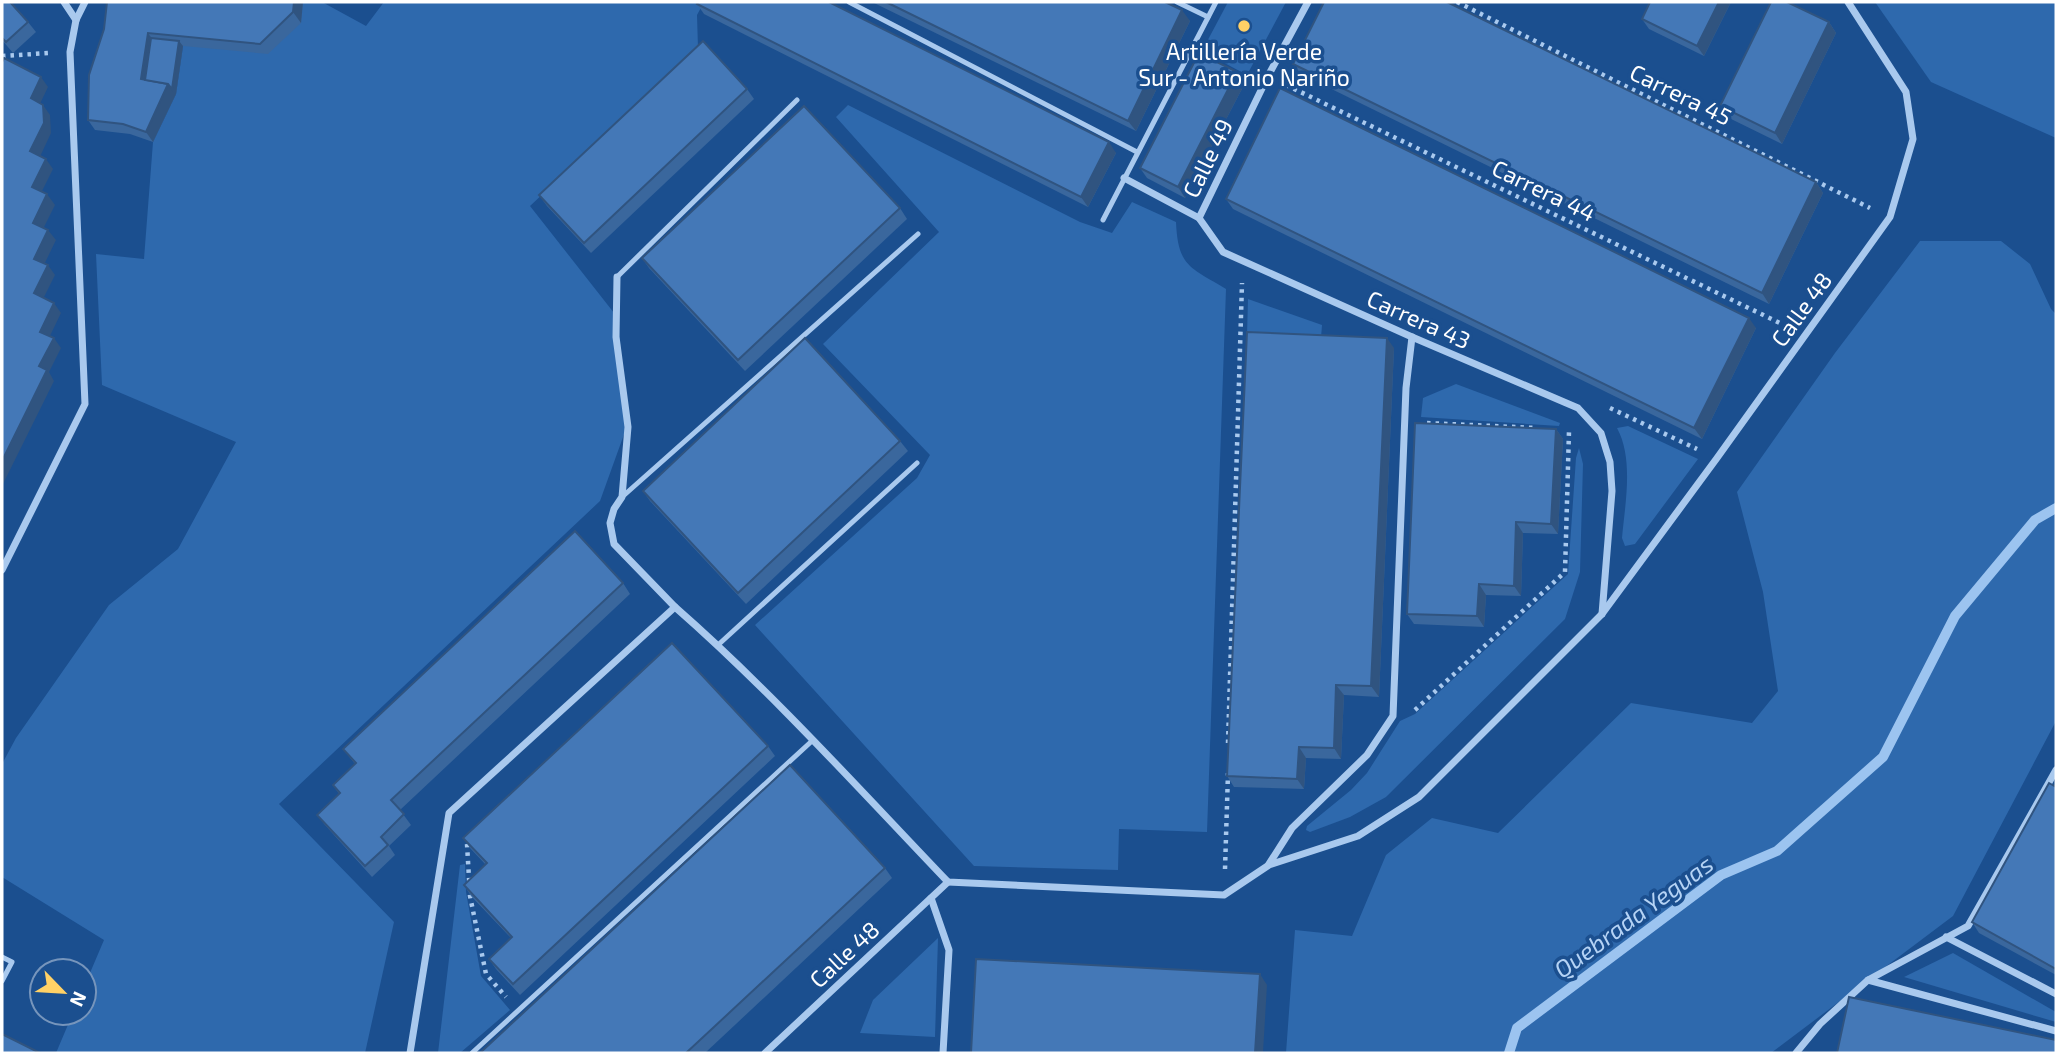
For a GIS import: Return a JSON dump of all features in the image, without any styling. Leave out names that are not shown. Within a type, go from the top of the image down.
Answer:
[{"type":"street","points":[[64,2],[76,20]]},
{"type":"street","points":[[2,570],[85,404],[71,52],[76,20],[85,2]]},
{"type":"street","name":"Calle 49","points":[[1199,218],[1268,76],[1308,2]]},
{"type":"street","name":"Calle 48","points":[[1269,864],[1358,836],[1419,797],[1602,614],[1890,217],[1913,139],[1906,92],[1848,2]]},
{"type":"street","name":"Carrera 43","points":[[1124,178],[1199,218],[1223,252],[1242,262],[1578,408]]},
{"type":"street","points":[[617,277],[616,337],[628,427],[622,497],[614,509],[610,523],[614,544],[813,740],[948,882],[1224,895],[1269,864],[1292,828],[1367,755],[1393,716],[1405,422],[1412,337]]},
{"type":"street","points":[[1578,408],[1601,433],[1610,462],[1612,491],[1602,614]]},
{"type":"street","points":[[410,1053],[449,813],[675,607]]},
{"type":"street","points":[[1796,1053],[1820,1024],[1868,980],[1968,926],[2055,775]]},
{"type":"street","name":"Calle 48","points":[[765,1053],[948,882]]},
{"type":"street","points":[[932,898],[949,950],[943,1053]]},
{"type":"street","points":[[1946,937],[2056,994]]},
{"type":"street","points":[[1868,980],[2056,1031]]},
{"type":"lane","points":[[849,2],[1137,152]]},
{"type":"lane","points":[[1177,2],[1208,17]]},
{"type":"lane","points":[[1103,220],[1216,2]]},
{"type":"lane","points":[[617,277],[797,100]]},
{"type":"lane","points":[[622,497],[918,234]]},
{"type":"lane","points":[[718,645],[916,463]]},
{"type":"lane","points":[[472,1053],[813,740]]},
{"type":"lane","points":[[2,957],[12,962],[2,981]]},
{"type":"path","name":"Carrera 45","points":[[1457,2],[1890,217]]},
{"type":"path","points":[[2,56],[71,52]]},
{"type":"path","name":"Carrera 44","points":[[1268,76],[1806,336]]},
{"type":"path","points":[[1228,743],[1242,262]]},
{"type":"path","points":[[1393,716],[1414,710],[1565,572],[1569,429],[1578,408],[1611,408],[1717,458]]},
{"type":"path","points":[[1405,422],[1542,428]]},
{"type":"path","points":[[1224,895],[1228,771]]},
{"type":"path","points":[[449,813],[469,847],[470,896],[486,974],[518,1011]]},
{"type":"shaded area","points":[[303,2],[322,2],[366,26],[384,2],[704,2],[697,15],[698,48],[530,206],[618,318],[627,426],[600,501],[279,804],[394,922],[365,1053],[56,1053],[67,1027],[98,1027],[97,957],[104,940],[2,877],[2,764],[16,738],[109,605],[178,549],[236,442],[102,385],[96,254],[144,259],[153,142],[176,94],[183,46]]},
{"type":"shaded area","name":"Artillería Verde Sur - Antonio Nariño","points":[[1228,2],[1286,2],[1247,75],[1202,51]]},
{"type":"shaded area","points":[[1875,2],[2056,2],[2056,138],[1931,82]]},
{"type":"shaded area","points":[[848,105],[1080,222],[1112,233],[1132,202],[1176,222],[1180,248],[1188,264],[1226,289],[1207,832],[1119,829],[1118,870],[974,866],[755,625],[917,478],[930,455],[823,344],[939,232],[836,117]]},
{"type":"shaded area","points":[[1920,241],[2001,241],[2030,264],[2051,309],[2056,314],[2056,721],[1953,916],[1771,1053],[1286,1053],[1295,930],[1352,936],[1386,855],[1432,818],[1498,833],[1631,703],[1752,723],[1778,691],[1763,592],[1737,492],[1835,353]]},
{"type":"shaded area","points":[[1248,299],[1322,325],[1321,338],[1247,336]]},
{"type":"shaded area","points":[[1456,384],[1560,423],[1559,426],[1421,417],[1423,398]]},
{"type":"shaded area","points":[[1628,426],[1698,459],[1635,544],[1625,546],[1622,538],[1627,467],[1617,428]]},
{"type":"shaded area","points":[[1579,448],[1583,464],[1580,572],[1565,619],[1386,797],[1350,817],[1310,832],[1306,830],[1307,826],[1351,790],[1367,773],[1400,721],[1415,714],[1568,574],[1576,458]]},
{"type":"shaded area","points":[[465,864],[466,892],[481,976],[510,1010],[460,1053],[438,1053],[460,865]]},
{"type":"shaded area","points":[[938,938],[935,1037],[860,1033],[873,1000]]},
{"type":"shaded area","points":[[1953,953],[2056,1012],[2056,1022],[1904,977]]},
{"type":"building","points":[[2,2],[10,2],[28,22],[6,42],[2,38]]},
{"type":"building","points":[[107,2],[294,2],[293,12],[260,44],[148,33],[141,79],[168,84],[146,132],[123,124],[88,120],[89,75],[104,29]]},
{"type":"building","points":[[829,2],[1109,142],[1081,197],[697,4]]},
{"type":"building","points":[[886,2],[1165,2],[1182,10],[1128,121]]},
{"type":"building","points":[[1324,2],[1447,2],[1816,182],[1762,293],[1293,64]]},
{"type":"building","points":[[1650,2],[1719,2],[1697,46],[1642,19]]},
{"type":"building","points":[[1771,2],[1787,2],[1829,22],[1775,133],[1720,106]]},
{"type":"building","points":[[151,38],[179,41],[172,89],[168,84],[145,80]]},
{"type":"building","points":[[703,41],[747,89],[584,243],[539,195]]},
{"type":"building","points":[[1199,53],[1237,72],[1178,187],[1140,168]]},
{"type":"building","points":[[4,58],[41,77],[31,98],[43,105],[44,123],[30,151],[46,159],[32,187],[47,194],[33,223],[48,230],[34,259],[48,265],[34,293],[54,303],[40,332],[54,338],[39,366],[47,370],[2,461],[2,62]]},
{"type":"building","points":[[1280,88],[1749,318],[1694,428],[1226,199]]},
{"type":"building","points":[[804,106],[900,208],[738,360],[642,258]]},
{"type":"building","points":[[1247,332],[1387,338],[1371,686],[1336,685],[1334,748],[1299,747],[1297,779],[1227,776]]},
{"type":"building","points":[[805,338],[900,441],[738,593],[643,491]]},
{"type":"building","points":[[1415,423],[1556,429],[1551,524],[1516,522],[1514,586],[1479,584],[1477,616],[1407,614]]},
{"type":"building","points":[[575,531],[623,583],[391,800],[404,814],[381,837],[388,845],[365,866],[317,815],[340,793],[333,785],[356,763],[343,749]]},
{"type":"building","points":[[672,643],[768,746],[513,984],[489,959],[512,937],[464,885],[487,863],[463,838]]},
{"type":"building","points":[[790,765],[885,868],[686,1053],[480,1053]]},
{"type":"building","points":[[2049,783],[2056,787],[2056,969],[1972,922]]},
{"type":"building","points":[[976,959],[1260,974],[1255,1053],[971,1053]]},
{"type":"building","points":[[1849,997],[2056,1040],[2056,1053],[1837,1053]]},
{"type":"building","points":[[2,1034],[40,1053],[2,1053]]},
{"type":"waterway","name":"Quebrada Yeguas","points":[[1509,1053],[1517,1028],[1721,875],[1777,851],[1883,757],[1955,616],[2035,520],[2056,508]]},
{"type":"place","name":"Artillería Verde Sur - Antonio Nariño","points":[[1244,26]]}]
